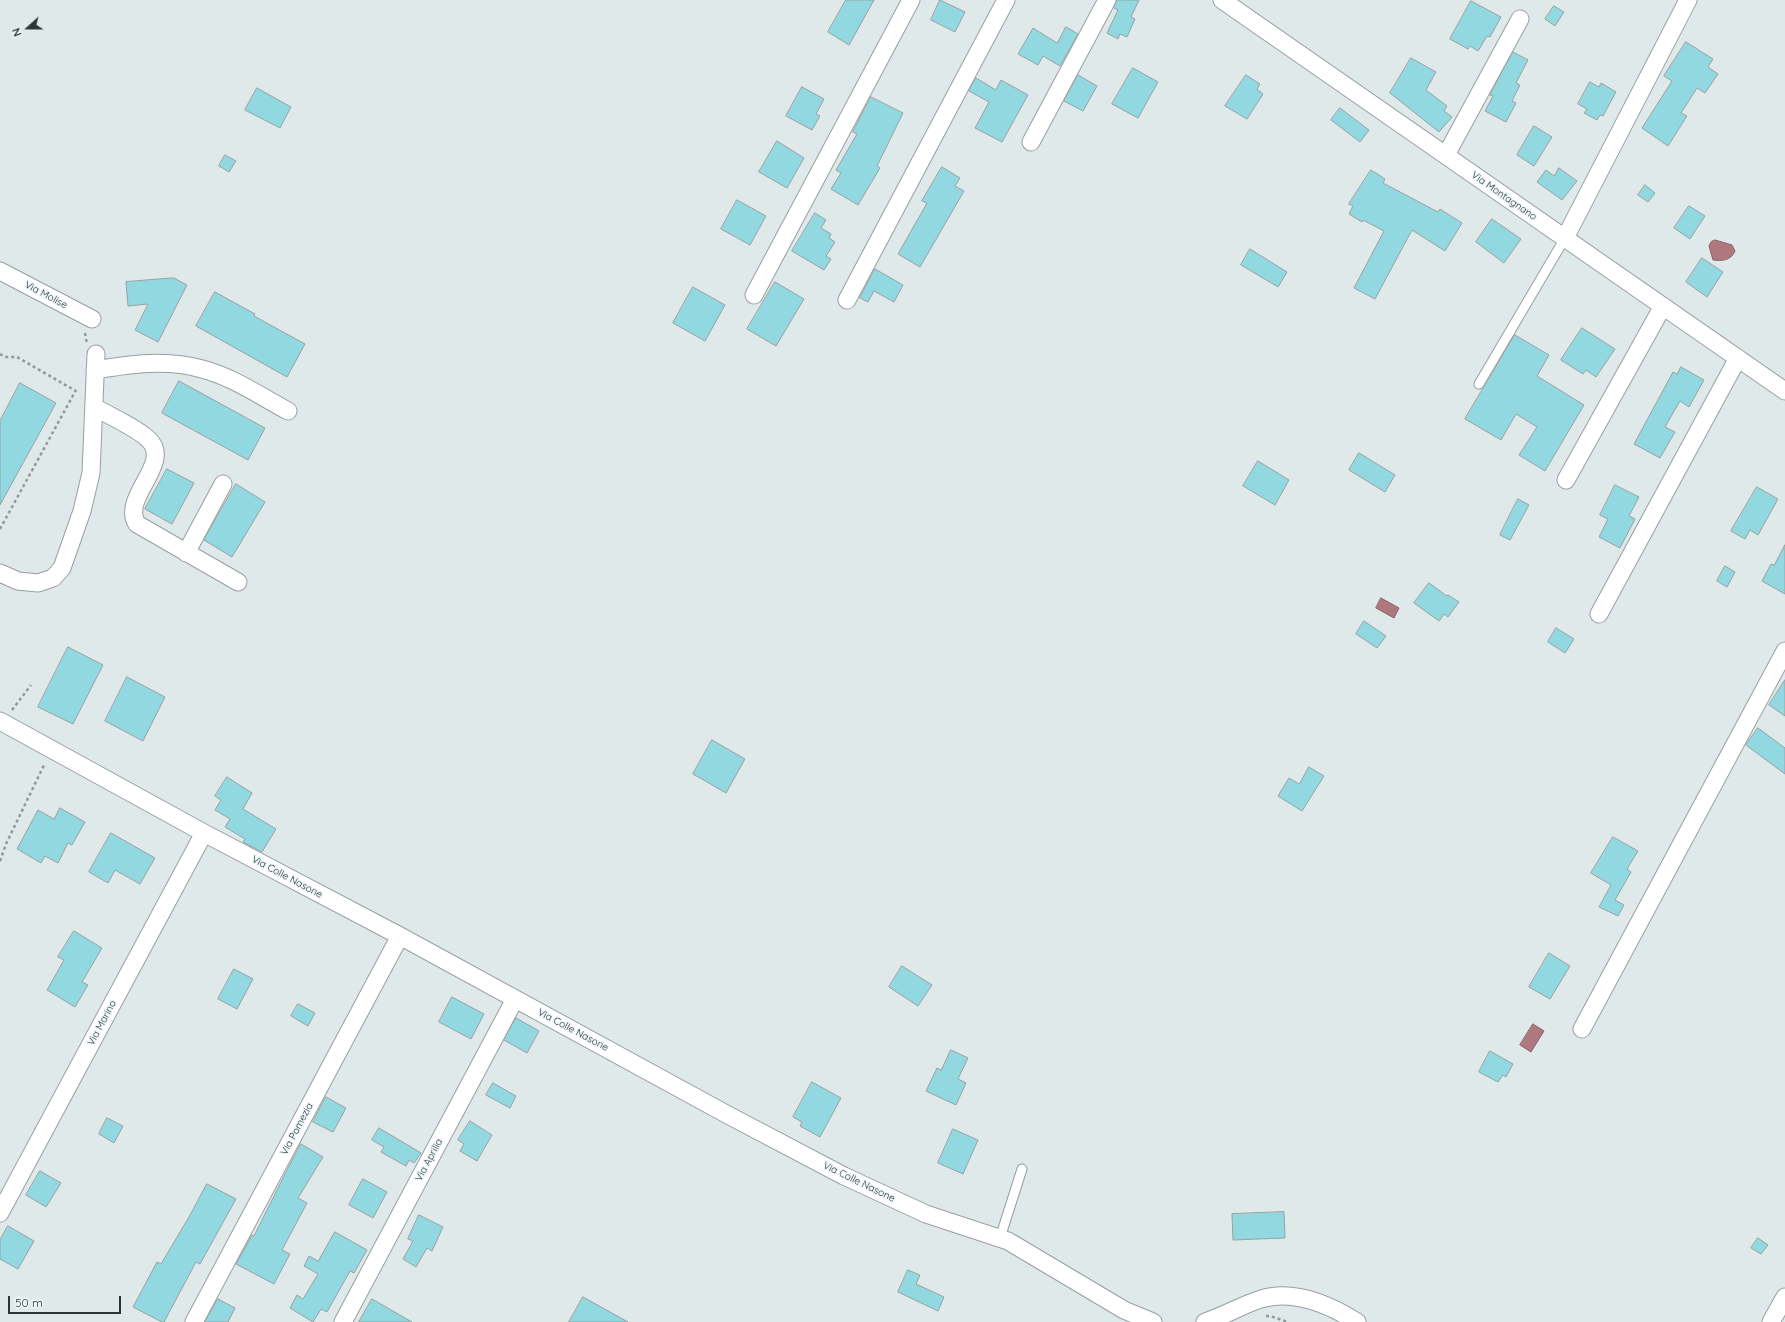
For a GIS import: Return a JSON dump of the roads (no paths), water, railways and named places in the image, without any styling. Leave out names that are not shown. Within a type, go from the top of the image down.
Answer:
[{"type":"street","points":[[754,295],[911,0]]},
{"type":"street","points":[[847,300],[1006,0]]},
{"type":"street","points":[[1031,142],[1107,0]]},
{"type":"street","name":"Via Montagnano","points":[[1222,0],[1785,391]]},
{"type":"street","points":[[1565,238],[1688,0]]},
{"type":"street","points":[[1446,155],[1520,19]]},
{"type":"street","name":"Via Molise","points":[[0,271],[92,319]]},
{"type":"street","points":[[1566,480],[1662,306]]},
{"type":"street","points":[[1599,614],[1738,358]]},
{"type":"street","points":[[0,572],[18,581],[38,583],[53,578],[62,568],[89,486],[92,458],[96,362],[172,364],[195,367],[235,382],[288,411]]},
{"type":"street","points":[[94,404],[142,434],[152,444],[155,458],[134,505],[134,518],[139,526],[238,582]]},
{"type":"street","points":[[186,553],[223,484]]},
{"type":"street","points":[[1582,1029],[1785,651]]},
{"type":"street","name":"Via Colle Nasone","points":[[2,722],[204,833],[400,936],[728,1115],[866,1187],[937,1218],[1000,1238],[1026,1250],[1067,1277],[1124,1310],[1153,1322]]},
{"type":"street","name":"Via Marino","points":[[0,1213],[204,833]]},
{"type":"street","name":"Via Pomezia","points":[[194,1322],[400,936]]},
{"type":"street","name":"Via Aprilia","points":[[343,1322],[515,999]]},
{"type":"street","points":[[1205,1322],[1263,1298],[1284,1296],[1301,1298],[1323,1306],[1357,1322]]},
{"type":"street","points":[[1771,1322],[1785,1297]]},
{"type":"lane","points":[[1479,384],[1565,238]]},
{"type":"lane","points":[[1000,1238],[1022,1169]]}]
